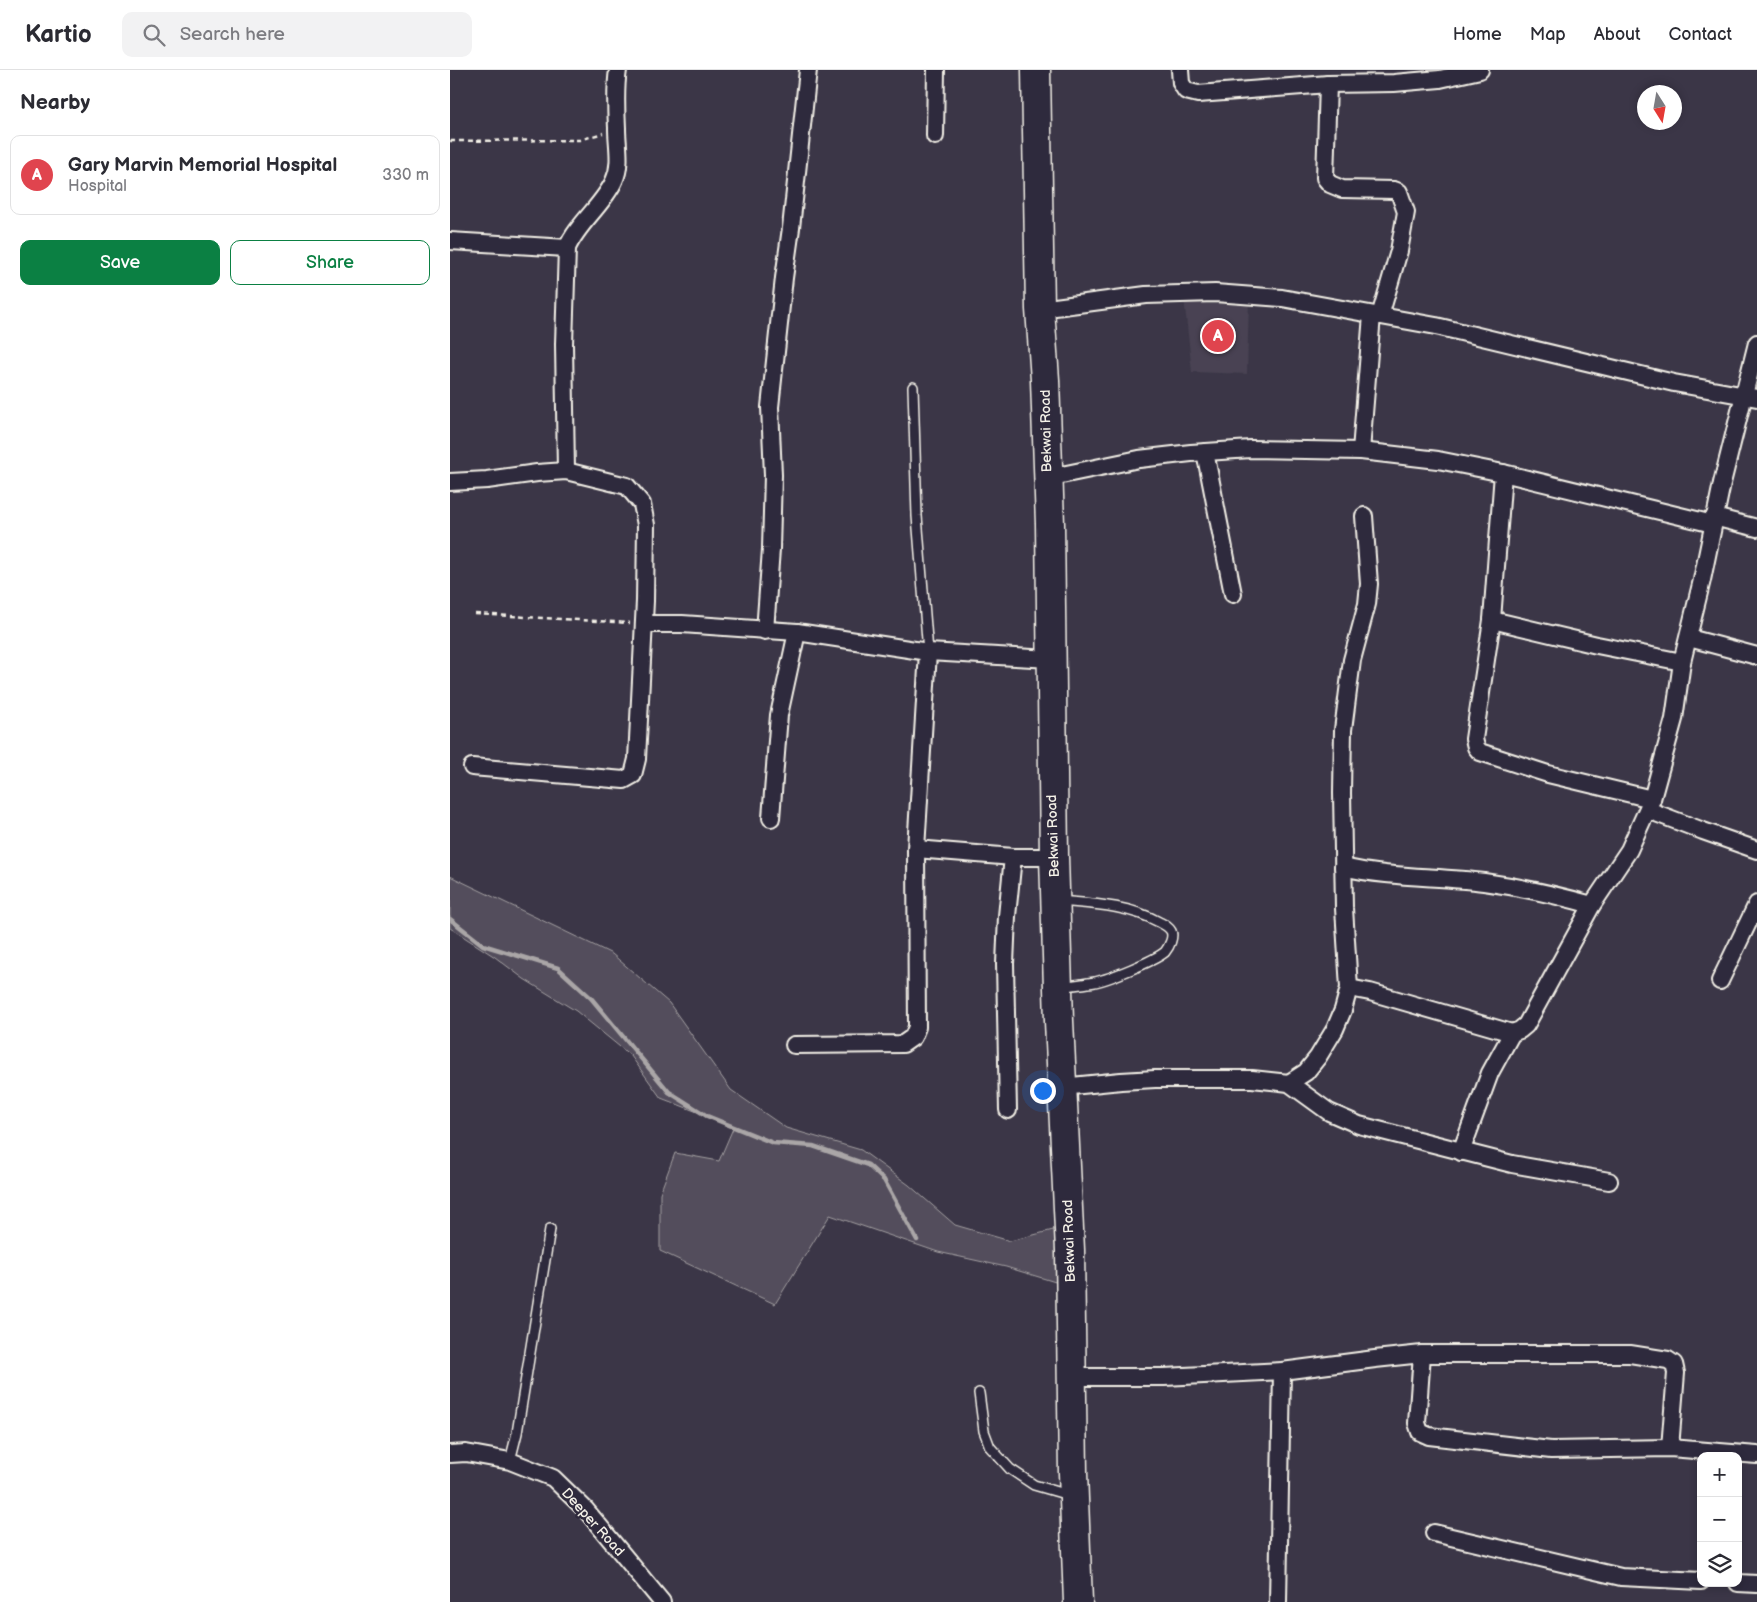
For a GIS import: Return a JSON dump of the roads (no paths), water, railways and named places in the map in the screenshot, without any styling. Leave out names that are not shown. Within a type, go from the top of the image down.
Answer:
[{"type":"highway","name":"Bekwai Road","points":[[1036,70],[1040,309],[1045,380],[1050,524],[1054,857],[1070,1250],[1074,1497],[1078,1602]]},
{"type":"street","points":[[566,471],[564,344],[568,248],[573,235],[592,213],[614,182],[620,163],[617,129],[616,81],[618,70]]},
{"type":"street","points":[[765,631],[771,549],[773,475],[770,407],[808,70]]},
{"type":"street","points":[[935,136],[936,70]]},
{"type":"street","points":[[1180,70],[1181,83],[1186,91],[1198,94],[1328,84],[1400,76],[1440,79],[1480,70]]},
{"type":"street","points":[[1328,84],[1325,178],[1330,184],[1342,189],[1394,190],[1399,192],[1406,212],[1399,251],[1376,316],[1361,451]]},
{"type":"street","points":[[450,241],[568,248]]},
{"type":"street","points":[[1040,309],[1146,296],[1215,293],[1282,298],[1436,326],[1674,382],[1750,397]]},
{"type":"street","points":[[1349,988],[1370,992],[1512,1033],[1520,1030],[1526,1024],[1592,905],[1629,850],[1650,804],[1674,719],[1682,662],[1689,638],[1714,521],[1750,397],[1757,343]]},
{"type":"street","points":[[1047,478],[1139,459],[1205,452],[1251,450],[1361,451],[1438,460],[1714,521],[1757,528]]},
{"type":"street","points":[[1205,452],[1233,594]]},
{"type":"street","points":[[450,482],[487,480],[566,471],[628,486],[642,504],[646,525],[644,624],[637,759],[633,775],[624,780],[472,767]]},
{"type":"street","points":[[1503,473],[1492,620],[1474,739],[1476,747],[1480,752],[1650,804],[1757,850]]},
{"type":"street","points":[[1289,1084],[1306,1072],[1318,1057],[1335,1029],[1349,988],[1343,868],[1343,730],[1352,660],[1367,604],[1369,584],[1364,516]]},
{"type":"street","points":[[1492,620],[1597,645],[1682,662]]},
{"type":"street","points":[[644,624],[682,624],[797,632],[928,652],[1051,659]]},
{"type":"street","points":[[771,818],[779,714],[797,632]]},
{"type":"street","points":[[1689,638],[1757,656]]},
{"type":"street","points":[[794,1045],[903,1044],[913,1036],[917,1027],[916,849],[928,652]]},
{"type":"street","points":[[916,849],[1014,857],[1054,857]]},
{"type":"street","points":[[1008,1110],[1007,916],[1014,857]]},
{"type":"street","points":[[1343,868],[1391,875],[1483,882],[1532,890],[1592,905]]},
{"type":"street","points":[[1720,981],[1757,904]]},
{"type":"street","points":[[1462,1152],[1490,1073],[1512,1033]]},
{"type":"street","points":[[1062,1087],[1156,1079],[1252,1079],[1289,1084],[1329,1112],[1359,1125],[1512,1164],[1609,1180]]},
{"type":"street","points":[[1072,1377],[1164,1376],[1282,1371],[1422,1354],[1630,1354],[1668,1360],[1674,1364],[1676,1373],[1670,1448]]},
{"type":"street","points":[[1422,1354],[1417,1423],[1420,1432],[1429,1436],[1551,1450],[1670,1448],[1757,1455]]},
{"type":"street","points":[[1278,1602],[1282,1371]]},
{"type":"street","name":"Deeper Road","points":[[450,1454],[466,1453],[510,1461],[553,1478],[586,1510],[662,1602]]},
{"type":"street","points":[[1434,1533],[1621,1577],[1697,1581]]},
{"type":"street","points":[[1742,1583],[1757,1584]]},
{"type":"lane","points":[[913,387],[917,516],[928,652]]},
{"type":"lane","points":[[1056,900],[1122,908],[1136,912],[1166,926],[1171,932],[1171,939],[1164,953],[1097,981],[1058,987]]},
{"type":"lane","points":[[510,1461],[517,1433],[550,1229]]},
{"type":"lane","points":[[980,1392],[984,1431],[990,1447],[1010,1469],[1034,1485],[1074,1497]]},
{"type":"waterway","points":[[450,919],[483,945],[558,968],[591,998],[669,1092],[707,1116],[773,1143],[813,1146],[868,1165],[884,1180],[917,1240]]},
{"type":"place","name":"Gary Marvin Memorial Hospital","points":[[1218,336]]}]
